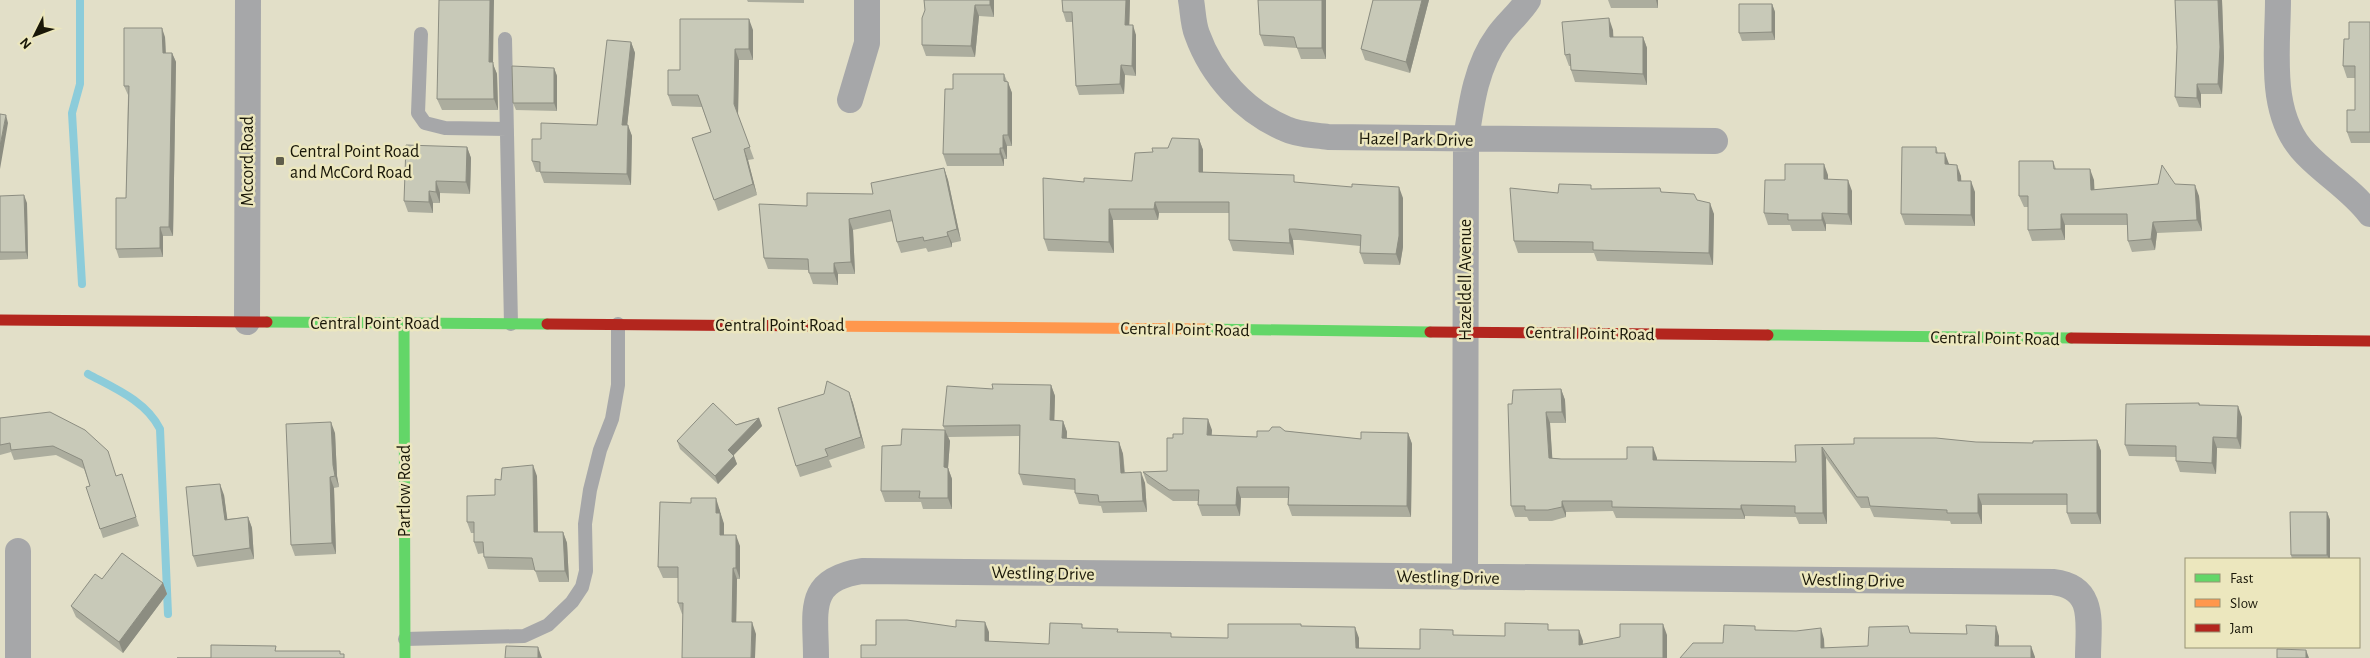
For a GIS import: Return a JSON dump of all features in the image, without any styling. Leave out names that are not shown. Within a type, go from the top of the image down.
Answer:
[{"type":"street","name":"Mccord Road","points":[[247,322],[248,0]]},
{"type":"street","points":[[850,100],[867,43],[867,0]]},
{"type":"street","name":"Hazel Park Drive","points":[[1191,0],[1196,33],[1211,65],[1231,92],[1262,116],[1288,130],[1328,137],[1715,142]]},
{"type":"street","name":"Hazeldell Avenue","points":[[1465,577],[1464,332],[1466,140],[1472,103],[1481,68],[1497,36],[1528,0]]},
{"type":"street","points":[[2278,0],[2277,75],[2281,102],[2288,127],[2304,153],[2360,201],[2370,214]]},
{"type":"street","name":"Central Point Road","points":[[0,320],[2370,341]]},
{"type":"street","name":"Partlow Road","points":[[404,323],[405,658]]},
{"type":"street","points":[[18,551],[18,658]]},
{"type":"street","name":"Westling Drive","points":[[816,658],[816,608],[819,593],[826,584],[842,574],[862,571],[2067,584],[2081,593],[2088,606],[2088,658]]},
{"type":"lane","points":[[421,34],[418,113],[426,123],[445,128],[507,129]]},
{"type":"lane","points":[[505,39],[511,324]]},
{"type":"lane","points":[[404,639],[524,636],[548,625],[572,602],[582,587],[586,571],[585,524],[590,490],[600,450],[612,419],[618,385],[618,324]]},
{"type":"building","points":[[439,0],[490,0],[489,62],[493,62],[494,99],[437,99]]},
{"type":"building","points":[[924,0],[990,0],[990,5],[975,5],[971,46],[922,45]]},
{"type":"building","points":[[1062,0],[1126,0],[1125,25],[1133,25],[1132,66],[1121,65],[1120,84],[1076,86],[1072,12],[1063,12]]},
{"type":"building","points":[[1258,0],[1322,0],[1322,48],[1297,48],[1294,37],[1260,35]]},
{"type":"building","points":[[1373,0],[1422,0],[1406,62],[1361,49]]},
{"type":"building","points":[[2175,0],[2218,0],[2220,47],[2218,84],[2197,84],[2197,98],[2175,97],[2177,47]]},
{"type":"building","points":[[1739,4],[1772,4],[1772,32],[1739,33]]},
{"type":"building","points":[[1609,18],[1610,37],[1643,37],[1643,74],[1571,70],[1570,54],[1565,55],[1562,22]]},
{"type":"building","points":[[680,19],[749,19],[749,49],[735,49],[734,104],[750,147],[744,149],[753,184],[714,200],[692,138],[711,132],[698,95],[668,95],[668,70],[680,70]]},
{"type":"building","points":[[2349,22],[2370,22],[2370,132],[2347,132],[2347,110],[2355,110],[2355,66],[2343,66],[2344,39],[2349,39]]},
{"type":"building","points":[[124,28],[162,28],[163,53],[172,53],[169,227],[160,227],[160,248],[116,249],[116,198],[126,198],[129,86],[124,86]]},
{"type":"building","points":[[607,40],[631,42],[622,125],[628,125],[627,174],[540,172],[540,162],[532,161],[532,139],[541,139],[541,123],[597,125]]},
{"type":"building","points":[[512,66],[554,68],[554,103],[513,103]]},
{"type":"building","points":[[953,74],[1004,74],[1004,81],[1008,82],[1008,135],[1003,135],[1003,148],[1000,148],[1000,154],[943,154],[945,89],[953,89]]},
{"type":"building","points":[[0,114],[6,115],[0,146]]},
{"type":"building","points":[[1172,138],[1199,139],[1199,172],[1294,175],[1294,182],[1352,187],[1352,184],[1399,187],[1399,236],[1396,254],[1360,253],[1361,235],[1295,229],[1289,229],[1290,243],[1229,240],[1229,202],[1155,202],[1154,209],[1109,209],[1109,242],[1044,239],[1043,178],[1084,182],[1084,178],[1132,181],[1135,153],[1153,152],[1152,148],[1168,148]]},
{"type":"building","points":[[406,145],[467,147],[466,182],[436,181],[436,192],[429,191],[429,202],[404,201]]},
{"type":"building","points":[[1902,147],[1936,147],[1936,153],[1945,153],[1945,164],[1957,165],[1958,181],[1971,181],[1971,215],[1901,214]]},
{"type":"building","points":[[2019,161],[2053,161],[2054,169],[2090,169],[2091,190],[2158,184],[2162,165],[2175,184],[2195,185],[2197,220],[2153,222],[2151,239],[2128,241],[2127,214],[2061,214],[2061,229],[2028,230],[2028,196],[2019,196]]},
{"type":"building","points":[[1785,164],[1824,164],[1824,179],[1848,180],[1848,214],[1822,213],[1822,220],[1788,220],[1788,214],[1764,213],[1765,180],[1785,180]]},
{"type":"building","points":[[944,168],[957,229],[947,232],[948,236],[924,241],[923,237],[897,242],[890,210],[849,219],[851,262],[834,263],[834,273],[809,273],[808,259],[764,258],[759,204],[807,206],[807,193],[873,194],[871,183]]},
{"type":"building","points":[[1559,184],[1591,185],[1591,189],[1660,188],[1661,192],[1694,194],[1697,200],[1710,203],[1709,253],[1593,250],[1593,242],[1514,241],[1510,188],[1558,193]]},
{"type":"building","points":[[24,195],[26,252],[0,252],[0,196]]},
{"type":"building","points":[[827,381],[849,392],[861,437],[825,449],[828,456],[796,466],[778,408],[824,394]]},
{"type":"building","points":[[992,384],[1051,385],[1050,420],[1063,421],[1062,438],[1119,442],[1121,473],[1141,472],[1143,501],[1099,502],[1098,495],[1075,493],[1075,479],[1019,474],[1020,425],[943,426],[947,386],[993,389]]},
{"type":"building","points":[[1561,389],[1562,412],[1546,412],[1549,458],[1627,459],[1627,447],[1653,447],[1653,460],[1796,462],[1795,445],[1854,444],[1854,438],[1936,438],[1976,442],[2033,443],[2033,441],[2097,440],[2097,513],[2067,513],[2067,494],[1978,494],[1978,513],[1947,513],[1947,510],[1870,506],[1868,497],[1857,497],[1822,447],[1823,513],[1795,513],[1795,506],[1741,505],[1741,509],[1612,507],[1612,501],[1562,501],[1562,507],[1548,510],[1525,510],[1525,506],[1511,506],[1508,404],[1512,404],[1513,390]]},
{"type":"building","points":[[713,403],[736,425],[759,418],[728,450],[734,456],[715,476],[677,441]]},
{"type":"building","points":[[2199,403],[2199,405],[2238,406],[2237,438],[2213,437],[2212,463],[2176,461],[2176,446],[2125,445],[2126,404]]},
{"type":"building","points":[[50,412],[85,430],[108,451],[116,476],[122,474],[136,517],[100,529],[86,487],[90,486],[82,460],[53,446],[11,450],[10,443],[0,445],[0,418]]},
{"type":"building","points":[[1183,418],[1208,419],[1207,435],[1257,437],[1257,431],[1269,431],[1272,427],[1280,427],[1285,431],[1361,439],[1361,432],[1408,433],[1407,506],[1288,505],[1289,487],[1237,487],[1236,505],[1198,505],[1199,490],[1169,490],[1143,472],[1167,471],[1167,438],[1173,438],[1173,434],[1183,434]]},
{"type":"building","points":[[331,422],[335,476],[330,477],[332,543],[291,545],[286,424]]},
{"type":"building","points":[[902,429],[945,430],[944,467],[948,468],[948,498],[919,498],[920,491],[881,491],[882,446],[901,445]]},
{"type":"building","points":[[533,465],[534,532],[563,532],[565,571],[535,571],[532,558],[484,557],[483,542],[474,542],[474,522],[467,522],[467,496],[495,495],[495,479],[501,480],[502,468]]},
{"type":"building","points":[[220,484],[225,520],[248,517],[250,548],[193,556],[186,487]]},
{"type":"building","points":[[691,498],[716,498],[716,513],[720,513],[720,535],[736,535],[736,568],[733,568],[732,622],[752,622],[751,658],[682,658],[683,603],[678,603],[678,567],[658,567],[660,502],[691,503]]},
{"type":"building","points":[[2290,512],[2327,512],[2327,555],[2291,555]]},
{"type":"building","points":[[122,553],[163,583],[119,642],[71,606],[95,574],[102,579]]},
{"type":"building","points":[[876,620],[907,620],[956,627],[956,620],[985,622],[985,641],[1049,644],[1050,623],[1082,624],[1082,628],[1118,629],[1117,632],[1171,633],[1171,637],[1228,638],[1228,624],[1301,624],[1301,626],[1355,627],[1356,648],[1420,649],[1420,629],[1453,630],[1453,635],[1505,636],[1505,623],[1548,624],[1548,630],[1579,630],[1579,645],[1620,637],[1620,624],[1663,624],[1663,658],[861,658],[861,645],[876,645]]},
{"type":"building","points":[[1724,625],[1755,626],[1755,630],[1796,631],[1821,628],[1821,648],[1868,646],[1869,627],[1908,626],[1910,633],[1967,634],[1966,625],[1996,626],[1995,646],[2031,646],[2031,658],[1680,658],[1693,643],[1723,643]]},
{"type":"building","points":[[211,645],[276,646],[275,651],[340,651],[340,654],[344,654],[344,658],[211,658]]},
{"type":"building","points":[[506,646],[538,647],[538,658],[505,658]]},
{"type":"building","points":[[2277,649],[2306,650],[2306,658],[2277,658]]},
{"type":"waterway","points":[[80,0],[80,84],[72,113],[82,284]]},
{"type":"waterway","points":[[88,374],[119,390],[138,403],[154,419],[160,429],[168,614]]},
{"type":"traffic: fast","points":[[267,322],[547,324]]},
{"type":"traffic: fast","points":[[404,323],[405,658]]},
{"type":"traffic: fast","points":[[1205,329],[1430,332]]},
{"type":"traffic: fast","points":[[1768,335],[2071,338]]},
{"type":"traffic: slow","points":[[812,326],[1205,329]]},
{"type":"traffic: jam","points":[[0,320],[267,322]]},
{"type":"traffic: jam","points":[[547,324],[812,326]]},
{"type":"traffic: jam","points":[[1430,332],[1768,335]]},
{"type":"traffic: jam","points":[[2071,338],[2370,341]]},
{"type":"place","name":"Central Point Road and McCord Road","points":[[280,161]]}]
